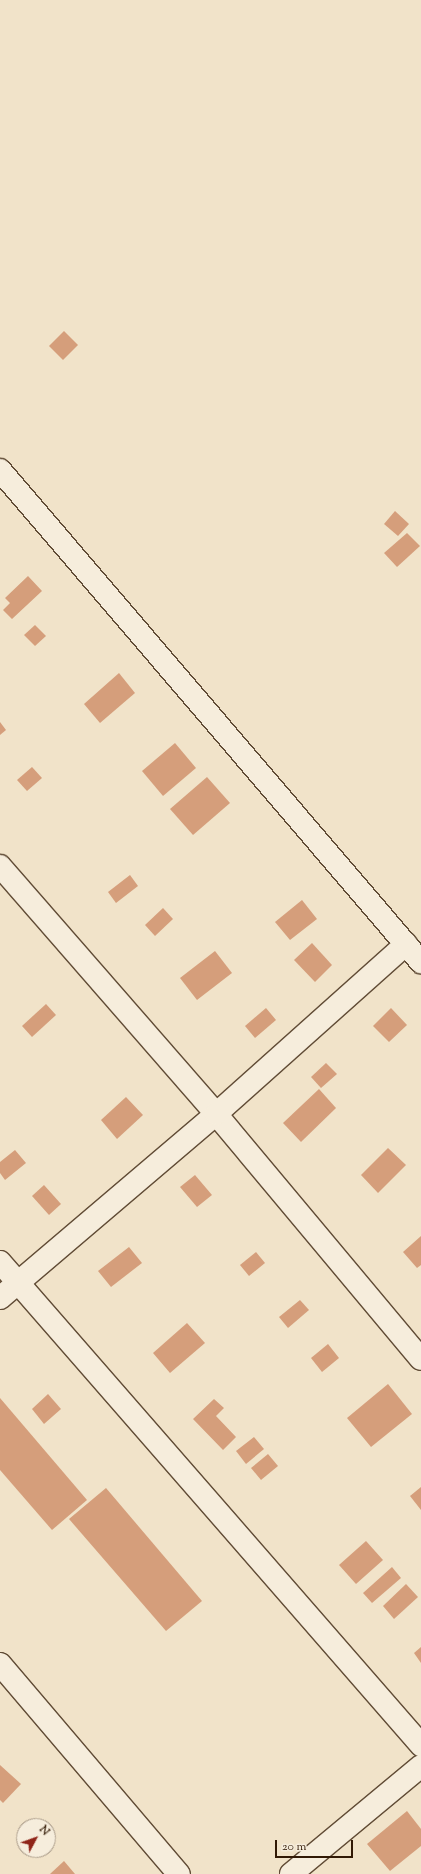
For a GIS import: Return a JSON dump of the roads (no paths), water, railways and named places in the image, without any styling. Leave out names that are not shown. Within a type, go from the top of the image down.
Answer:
[{"type":"street","points":[[0,471],[421,962]]},
{"type":"street","points":[[0,866],[216,1114],[421,1359]]},
{"type":"street","points":[[0,1298],[216,1114],[406,944]]},
{"type":"street","points":[[0,1262],[421,1745]]},
{"type":"street","points":[[0,1664],[179,1874]]},
{"type":"street","points":[[291,1874],[421,1766]]}]
